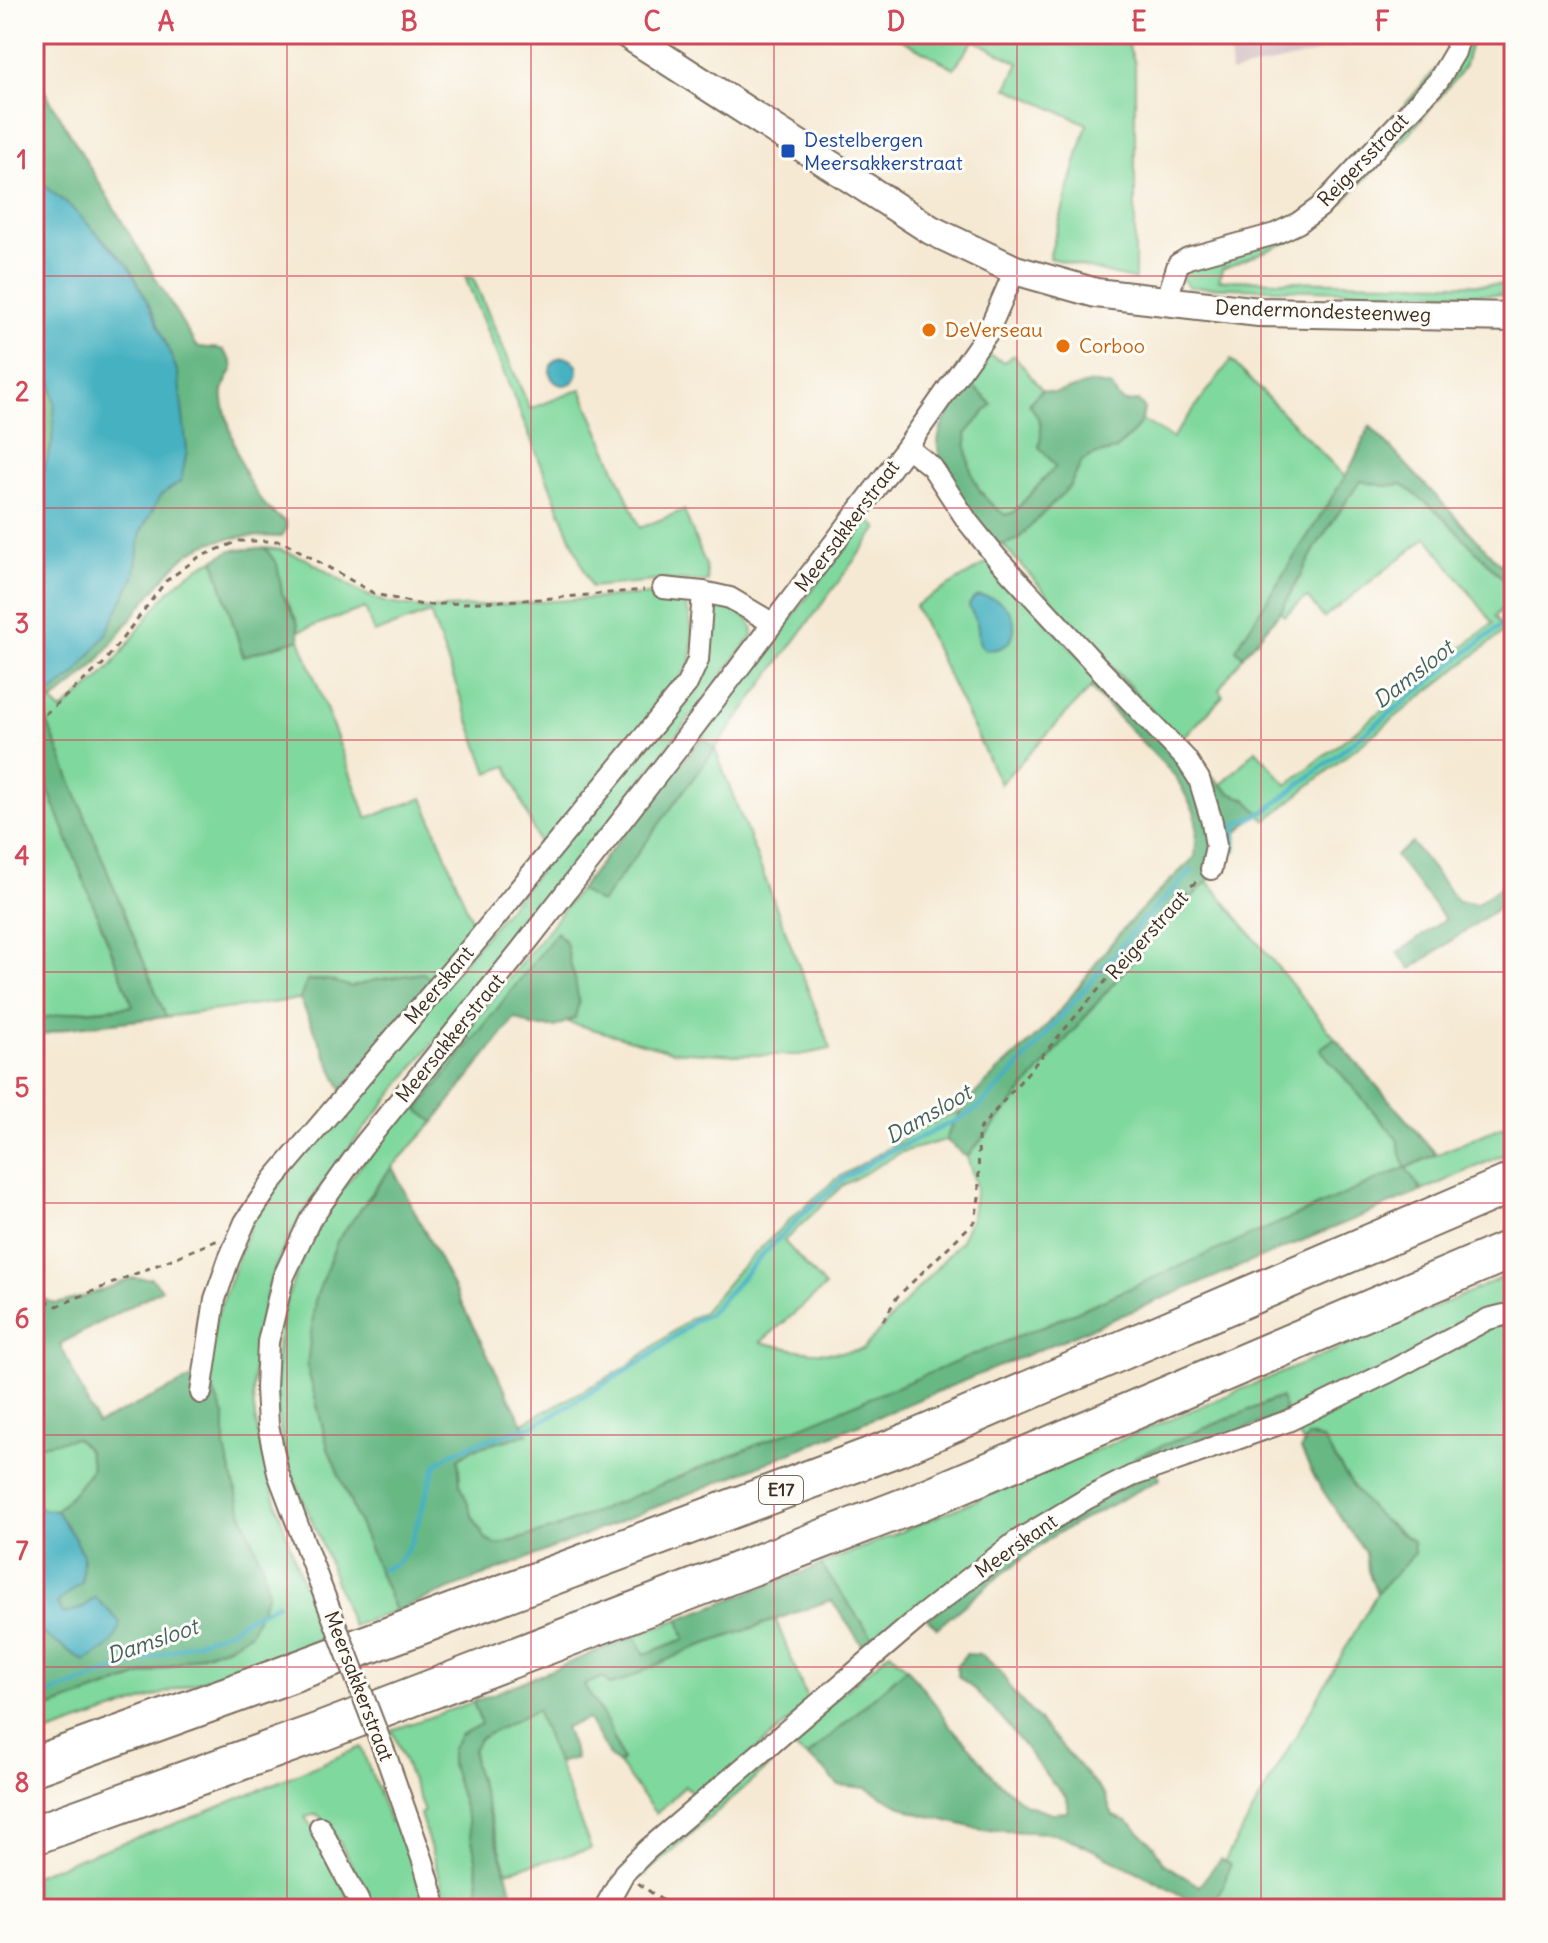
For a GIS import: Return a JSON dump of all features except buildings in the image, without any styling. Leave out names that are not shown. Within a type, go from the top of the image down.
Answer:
[{"type":"highway","name":"E17","points":[[34,1766],[897,1447],[1514,1182]]},
{"type":"highway","points":[[34,1835],[323,1731],[911,1505],[1514,1248]]},
{"type":"main road","name":"Dendermondesteenweg","points":[[627,34],[931,230],[1015,270],[1096,293],[1259,312],[1514,317]]},
{"type":"street","name":"Reigersstraat","points":[[1166,302],[1178,264],[1188,258],[1275,234],[1298,223],[1320,207],[1438,81],[1455,52],[1460,34]]},
{"type":"street","name":"Meersakkerstraat","points":[[437,1909],[386,1756],[278,1473],[268,1425],[266,1388],[268,1342],[283,1278],[310,1220],[362,1147],[675,752],[907,447],[988,332],[1015,270]]},
{"type":"street","points":[[907,447],[932,467],[968,522],[997,558],[1186,759],[1199,779],[1212,822],[1216,846],[1211,869]]},
{"type":"street","points":[[663,588],[730,598],[772,623]]},
{"type":"street","name":"Meerskant","points":[[201,1393],[215,1299],[245,1222],[274,1179],[474,944],[687,684],[698,660],[703,592]]},
{"type":"street","name":"Meerskant","points":[[604,1909],[624,1873],[647,1850],[921,1616],[1017,1541],[1088,1498],[1132,1476],[1288,1421],[1488,1319],[1504,1315],[1514,1317]]},
{"type":"street","points":[[320,1827],[361,1909]]},
{"type":"path","points":[[34,719],[45,714],[103,664],[166,581],[199,557],[239,541],[282,541],[375,594],[422,605],[542,599],[663,588]]},
{"type":"path","name":"Reigerstraat","points":[[883,1321],[897,1297],[975,1221],[979,1197],[978,1131],[1173,902],[1211,869]]},
{"type":"path","points":[[34,1295],[57,1306],[221,1239],[237,1239]]},
{"type":"path","points":[[624,1873],[674,1909]]},
{"type":"shaded area","points":[[1228,34],[1398,34],[1231,73]]},
{"type":"green space","points":[[891,34],[1124,34],[1135,63],[1135,280],[1049,258],[1087,124],[1007,88],[1019,63],[974,40],[954,68]]},
{"type":"green space","points":[[1466,34],[1473,34],[1465,65],[1455,79],[1407,136],[1331,214],[1295,239],[1222,269],[1219,280],[1514,285],[1514,295],[1189,287],[1183,280],[1183,273],[1189,268],[1293,235]]},
{"type":"green space","points":[[34,73],[196,346],[223,350],[231,361],[233,368],[223,391],[223,399],[236,450],[254,491],[286,522],[286,530],[281,537],[223,540],[187,555],[152,592],[98,661],[52,702],[47,696],[76,674],[134,577],[141,531],[161,495],[180,481],[155,317],[129,266],[71,207],[34,178]]},
{"type":"green space","points":[[465,277],[473,278],[530,409],[581,389],[640,528],[684,510],[706,566],[708,582],[665,580],[591,587]]},
{"type":"green space","points":[[34,320],[44,339],[55,404],[52,444],[34,499]]},
{"type":"green space","points":[[988,355],[1004,362],[1014,355],[1042,390],[1029,403],[1040,424],[1039,447],[1057,465],[1013,513],[1004,515],[986,498],[974,480],[967,447],[966,434],[992,404],[971,384]]},
{"type":"green space","points":[[1231,360],[1345,477],[1236,649],[1243,656],[1219,689],[1223,696],[1180,742],[1003,545],[1018,539],[1070,486],[1082,461],[1115,450],[1142,420],[1172,438]]},
{"type":"green space","points":[[1092,383],[1112,387],[1123,402],[1138,401],[1144,408],[1142,420],[1115,450],[1082,461],[1070,486],[1018,539],[1003,545],[994,542],[955,490],[940,461],[940,432],[949,413],[971,384],[992,404],[966,434],[967,447],[979,490],[1005,515],[1013,513],[1056,466],[1039,447],[1040,423],[1029,403],[1042,390],[1055,393]]},
{"type":"green space","points":[[1370,426],[1514,579],[1514,590],[1439,513],[1402,484],[1385,486],[1360,481],[1317,545],[1281,611],[1243,656],[1236,649],[1345,477]]},
{"type":"green space","points":[[1360,481],[1385,486],[1402,484],[1439,513],[1514,590],[1514,599],[1495,616],[1505,631],[1266,821],[1246,799],[1230,793],[1221,785],[1256,750],[1287,785],[1493,623],[1427,537],[1324,618],[1307,597],[1284,616],[1281,611],[1317,545]]},
{"type":"green space","points":[[866,519],[878,528],[715,749],[831,1049],[800,1055],[671,1051],[567,1022],[575,1018],[575,979],[566,943],[557,933],[419,1110],[434,1122],[367,1198],[307,1366],[328,1448],[395,1611],[352,1626],[289,1466],[278,1411],[276,1370],[280,1331],[287,1298],[305,1254],[336,1197],[579,890],[601,903],[714,749],[702,737]]},
{"type":"green space","points":[[265,548],[306,559],[362,593],[387,603],[429,609],[664,594],[682,600],[689,615],[691,663],[543,853],[507,766],[488,773],[430,613],[374,633],[365,608],[299,631],[282,593],[277,564]]},
{"type":"green space","points":[[265,548],[277,564],[282,593],[297,621],[300,639],[243,656],[214,560],[231,550]]},
{"type":"green space","points":[[214,560],[243,656],[300,639],[367,818],[423,798],[473,928],[470,940],[434,982],[423,973],[351,987],[328,980],[308,980],[300,999],[166,1017],[46,720],[34,725],[34,701],[47,696],[61,711],[106,672],[182,579]]},
{"type":"green space","points":[[992,560],[1099,679],[1000,784],[915,606]]},
{"type":"green space","points":[[723,604],[747,619],[753,635],[615,815],[345,1153],[300,1217],[279,1259],[259,1329],[253,1402],[269,1478],[322,1639],[34,1738],[34,1713],[229,1646],[250,1633],[268,1593],[225,1449],[225,1418],[205,1385],[215,1322],[254,1214],[686,694],[710,614],[717,605]]},
{"type":"green space","points":[[1110,666],[1211,775],[1230,793],[1246,799],[1259,812],[1230,839],[1229,849],[1215,874],[1155,934],[967,1157],[946,1140],[964,1107],[1050,1022],[1123,929],[1195,857],[1197,827],[1194,811],[1176,777],[1090,688]]},
{"type":"green space","points":[[46,719],[166,1017],[68,1028],[34,1037],[34,1021],[37,1019],[133,1006],[34,753],[34,725]]},
{"type":"green space","points":[[702,737],[715,749],[601,903],[579,890]]},
{"type":"green space","points":[[34,753],[133,1006],[80,1011],[34,1021]]},
{"type":"green space","points":[[1412,843],[1458,902],[1477,904],[1514,877],[1514,897],[1411,969],[1398,953],[1445,919],[1395,856]]},
{"type":"green space","points":[[1208,881],[1335,1038],[1320,1049],[1397,1139],[1406,1168],[1514,1121],[1514,1150],[1422,1191],[1405,1168],[1055,1321],[554,1529],[498,1545],[486,1540],[460,1483],[458,1459],[473,1449],[527,1434],[523,1423],[625,1368],[703,1312],[735,1274],[787,1222],[836,1179],[929,1124],[963,1110],[950,1128],[946,1140],[902,1152],[842,1186],[784,1241],[825,1287],[761,1342],[812,1352],[837,1353],[863,1349],[960,1242],[972,1216],[976,1186],[967,1157],[1155,934]]},
{"type":"green space","points":[[557,932],[566,943],[575,979],[579,1002],[575,1018],[555,1027],[534,1027],[515,1018],[434,1122],[418,1110]]},
{"type":"green space","points":[[423,973],[434,982],[342,1090],[300,999],[307,981],[328,980],[352,987],[375,980]]},
{"type":"green space","points":[[1335,1038],[1436,1154],[1406,1168],[1422,1191],[751,1469],[395,1611],[328,1448],[307,1366],[315,1300],[337,1241],[392,1167],[528,1434],[473,1449],[458,1459],[460,1483],[472,1515],[486,1540],[498,1545],[554,1529],[1055,1321],[1405,1168],[1397,1139],[1320,1049]]},
{"type":"green space","points":[[1514,1272],[1514,1312],[1286,1414],[1280,1397],[1135,1457],[1129,1472],[877,1644],[821,1565],[1403,1322]]},
{"type":"green space","points":[[133,1278],[151,1278],[162,1289],[60,1344],[97,1424],[192,1378],[212,1388],[225,1418],[225,1449],[268,1593],[250,1633],[229,1645],[34,1713],[34,1628],[84,1661],[109,1613],[95,1597],[82,1608],[63,1614],[57,1603],[82,1582],[75,1539],[56,1511],[92,1468],[87,1449],[76,1438],[36,1446],[34,1295],[56,1304]]},
{"type":"green space","points":[[1493,1325],[1514,1327],[1514,1909],[1213,1909],[1213,1902],[1224,1884],[1230,1865],[1224,1862],[1377,1593],[1414,1554],[1413,1541],[1370,1510],[1309,1436],[1304,1445],[1293,1424]]},
{"type":"green space","points":[[1281,1397],[1286,1414],[1129,1472],[1135,1457]]},
{"type":"green space","points":[[1308,1436],[1323,1439],[1371,1509],[1413,1541],[1414,1554],[1377,1593],[1368,1571],[1366,1553],[1316,1480],[1301,1450]]},
{"type":"green space","points":[[34,1437],[36,1445],[76,1438],[87,1449],[92,1468],[56,1511],[41,1509],[34,1501]]},
{"type":"green space","points":[[1157,1471],[1160,1479],[1056,1534],[937,1628],[928,1619],[978,1577],[1089,1504]]},
{"type":"green space","points":[[821,1565],[877,1644],[868,1653],[831,1600],[686,1651],[618,1683],[609,1685],[604,1677],[584,1685],[608,1724],[622,1760],[619,1764],[610,1757],[588,1719],[565,1727],[576,1758],[557,1763],[536,1710],[479,1739],[473,1750],[474,1764],[517,1909],[481,1909],[476,1858],[451,1764],[451,1750],[460,1735],[481,1724],[473,1702],[635,1636],[645,1654],[685,1639],[679,1619]]},
{"type":"green space","points":[[679,1619],[685,1639],[645,1654],[635,1636]]},
{"type":"green space","points":[[776,1620],[809,1704],[699,1799],[685,1786],[656,1814],[619,1764],[622,1760],[615,1740],[583,1685],[604,1677],[618,1683],[686,1651]]},
{"type":"green space","points":[[890,1652],[907,1668],[807,1757],[791,1747],[642,1877],[637,1873],[637,1869]]},
{"type":"green space","points":[[966,1654],[982,1655],[999,1670],[1013,1692],[1105,1795],[1113,1816],[1127,1821],[1141,1833],[1154,1846],[1163,1863],[1199,1886],[1220,1859],[1230,1865],[1224,1884],[1213,1902],[1213,1909],[1204,1909],[1160,1883],[1077,1842],[1051,1833],[983,1830],[913,1812],[866,1788],[838,1785],[807,1757],[907,1668],[948,1724],[994,1778],[1025,1804],[1052,1813],[1067,1812],[1068,1802],[1064,1794],[996,1712],[958,1676],[956,1666]]},
{"type":"green space","points":[[473,1702],[481,1724],[451,1764],[476,1858],[481,1909],[449,1909],[420,1814],[424,1811],[392,1730]]},
{"type":"green space","points":[[537,1710],[591,1849],[507,1871],[474,1764],[473,1750],[479,1739]]},
{"type":"green space","points":[[361,1747],[390,1822],[396,1820],[426,1909],[368,1909],[342,1847],[317,1814],[305,1817],[327,1849],[354,1909],[34,1909],[34,1875],[199,1815]]},
{"type":"water","points":[[34,178],[71,207],[129,266],[155,317],[178,373],[187,451],[181,481],[161,495],[141,531],[134,577],[105,636],[76,674],[47,696],[34,701],[34,499],[52,444],[55,404],[44,339],[34,320]]},
{"type":"water","points":[[564,357],[574,361],[578,371],[574,381],[564,385],[554,381],[550,371],[554,361]]},
{"type":"water","points":[[979,596],[994,599],[1012,615],[1012,636],[1007,644],[997,649],[984,649],[980,643],[977,624],[969,605]]},
{"type":"water","points":[[34,1501],[41,1509],[56,1511],[83,1555],[82,1582],[57,1603],[63,1614],[82,1608],[95,1597],[120,1622],[112,1642],[84,1661],[34,1628]]},
{"type":"waterway","name":"Damsloot","points":[[1235,850],[1235,825],[1266,811],[1514,615]]},
{"type":"waterway","name":"Damsloot","points":[[691,1324],[709,1314],[762,1255],[846,1177],[978,1108],[1014,1072],[1139,925],[1192,871]]},
{"type":"waterway","name":"Damsloot","points":[[383,1569],[400,1559],[412,1540],[436,1464],[473,1444],[530,1427],[553,1415],[648,1357],[691,1324]]},
{"type":"waterway","name":"Damsloot","points":[[34,1699],[231,1630],[243,1620],[277,1604]]},
{"type":"place","name":"Destelbergen Meersakkerstraat","points":[[788,151]]},
{"type":"place","name":"DeVerseau","points":[[929,330]]},
{"type":"place","name":"Corboo","points":[[1063,346]]}]
